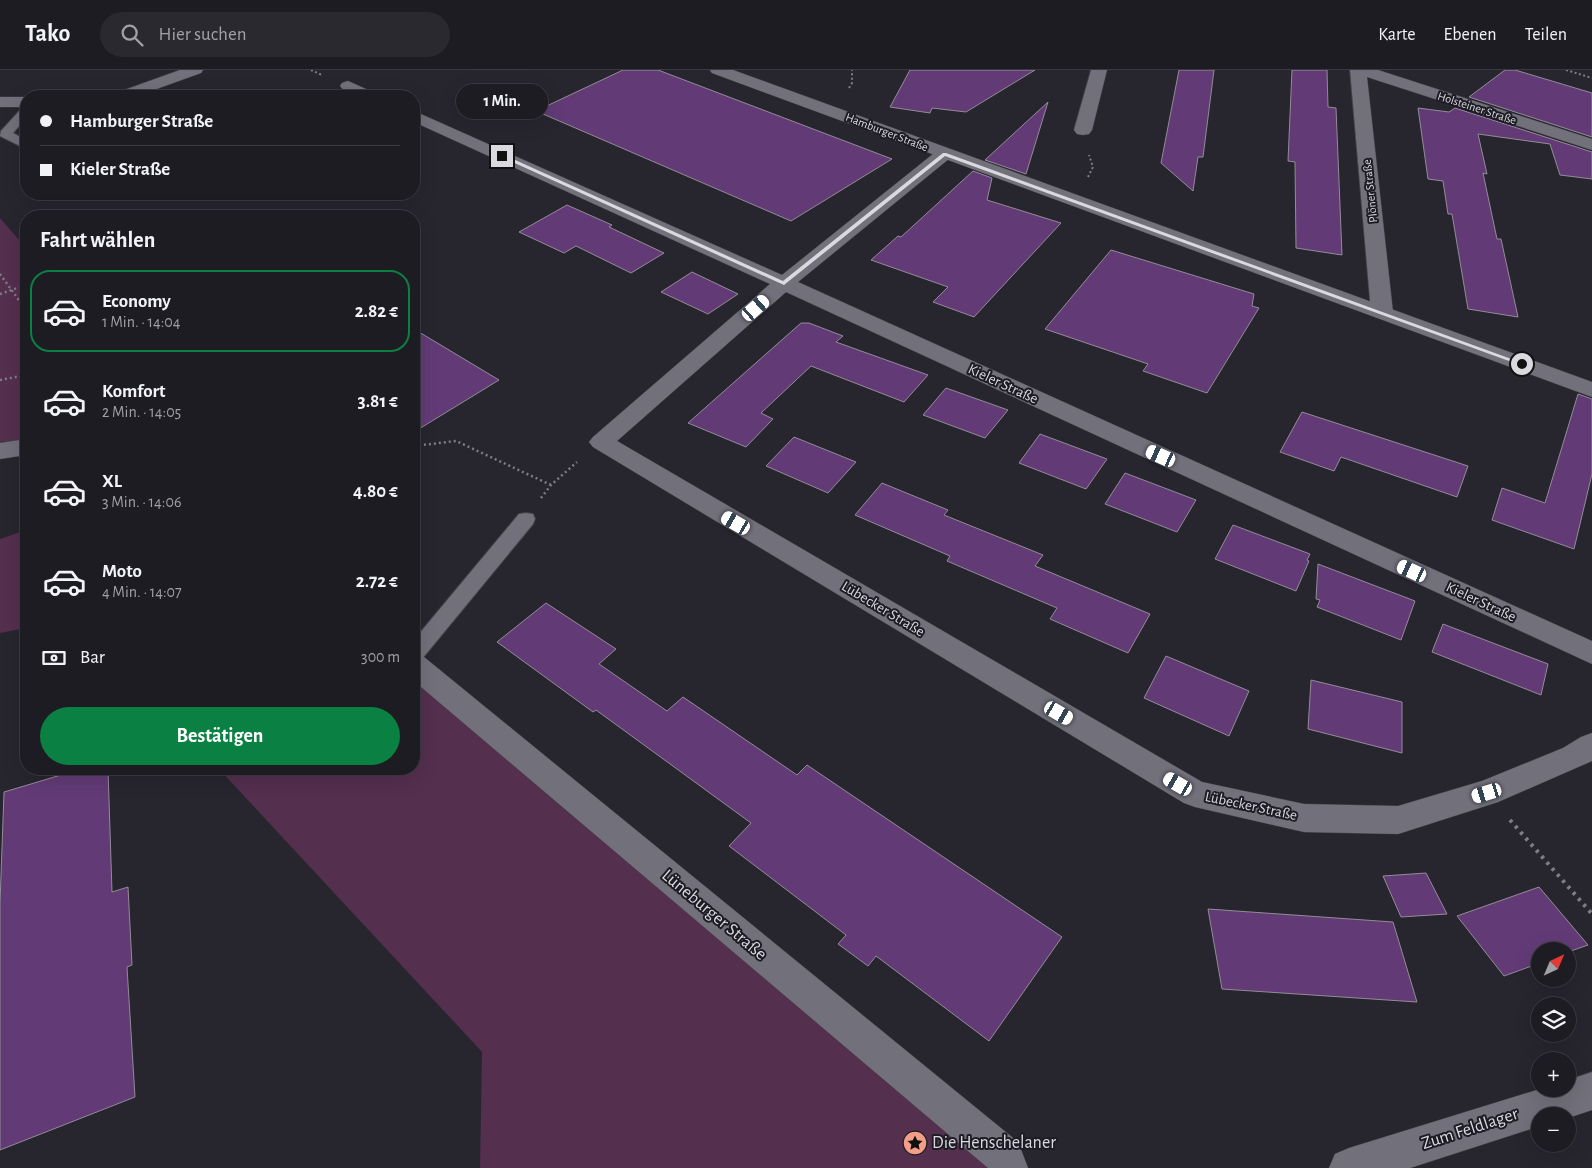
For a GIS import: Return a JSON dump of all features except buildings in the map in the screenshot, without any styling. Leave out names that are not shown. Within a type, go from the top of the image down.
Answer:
[{"type":"street","points":[[139,90],[195,70]]},
{"type":"street","name":"Hamburger Straße","points":[[718,70],[1592,390]]},
{"type":"street","points":[[1083,130],[1099,70]]},
{"type":"street","name":"Plöner Straße","points":[[1358,70],[1382,312]]},
{"type":"street","name":"Holsteiner Straße","points":[[1362,70],[1592,146]]},
{"type":"street","points":[[348,86],[356,90]]},
{"type":"street","points":[[0,102],[20,102]]},
{"type":"street","name":"Kieler Straße","points":[[420,119],[784,283],[1592,653]]},
{"type":"street","points":[[601,442],[784,283],[944,154]]},
{"type":"street","name":"Lübecker Straße","points":[[601,442],[1195,794],[1304,818],[1398,820],[1487,793],[1574,757],[1592,746]]},
{"type":"street","points":[[0,452],[20,447]]},
{"type":"street","name":"Lüneburger Straße","points":[[420,670],[1004,1156],[1008,1168]]},
{"type":"street","name":"Zum Feldlager","points":[[1349,1168],[1592,1090]]},
{"type":"lane","points":[[20,118],[5,134],[20,142]]},
{"type":"lane","points":[[420,647],[526,518]]},
{"type":"path","points":[[1566,70],[1592,78]]},
{"type":"path","points":[[1077,202],[1093,167],[1083,130]]},
{"type":"path","points":[[0,274],[20,301]]},
{"type":"path","points":[[0,294],[20,287]]},
{"type":"path","points":[[0,380],[20,376]]},
{"type":"path","points":[[420,445],[456,441],[551,485]]},
{"type":"path","points":[[526,518],[551,485],[601,442]]},
{"type":"path","points":[[1487,793],[1592,914]]},
{"type":"shaded area","points":[[0,218],[20,241],[20,440],[0,442]]},
{"type":"shaded area","points":[[20,532],[20,629],[0,633],[0,539]]},
{"type":"shaded area","points":[[420,683],[707,924],[991,1168],[480,1168],[482,1052],[225,775],[420,775]]},
{"type":"place","name":"Die Henschelaner","points":[[915,1143]]},
{"type":"route","points":[[502,156],[784,283],[944,154],[1522,364]]}]
